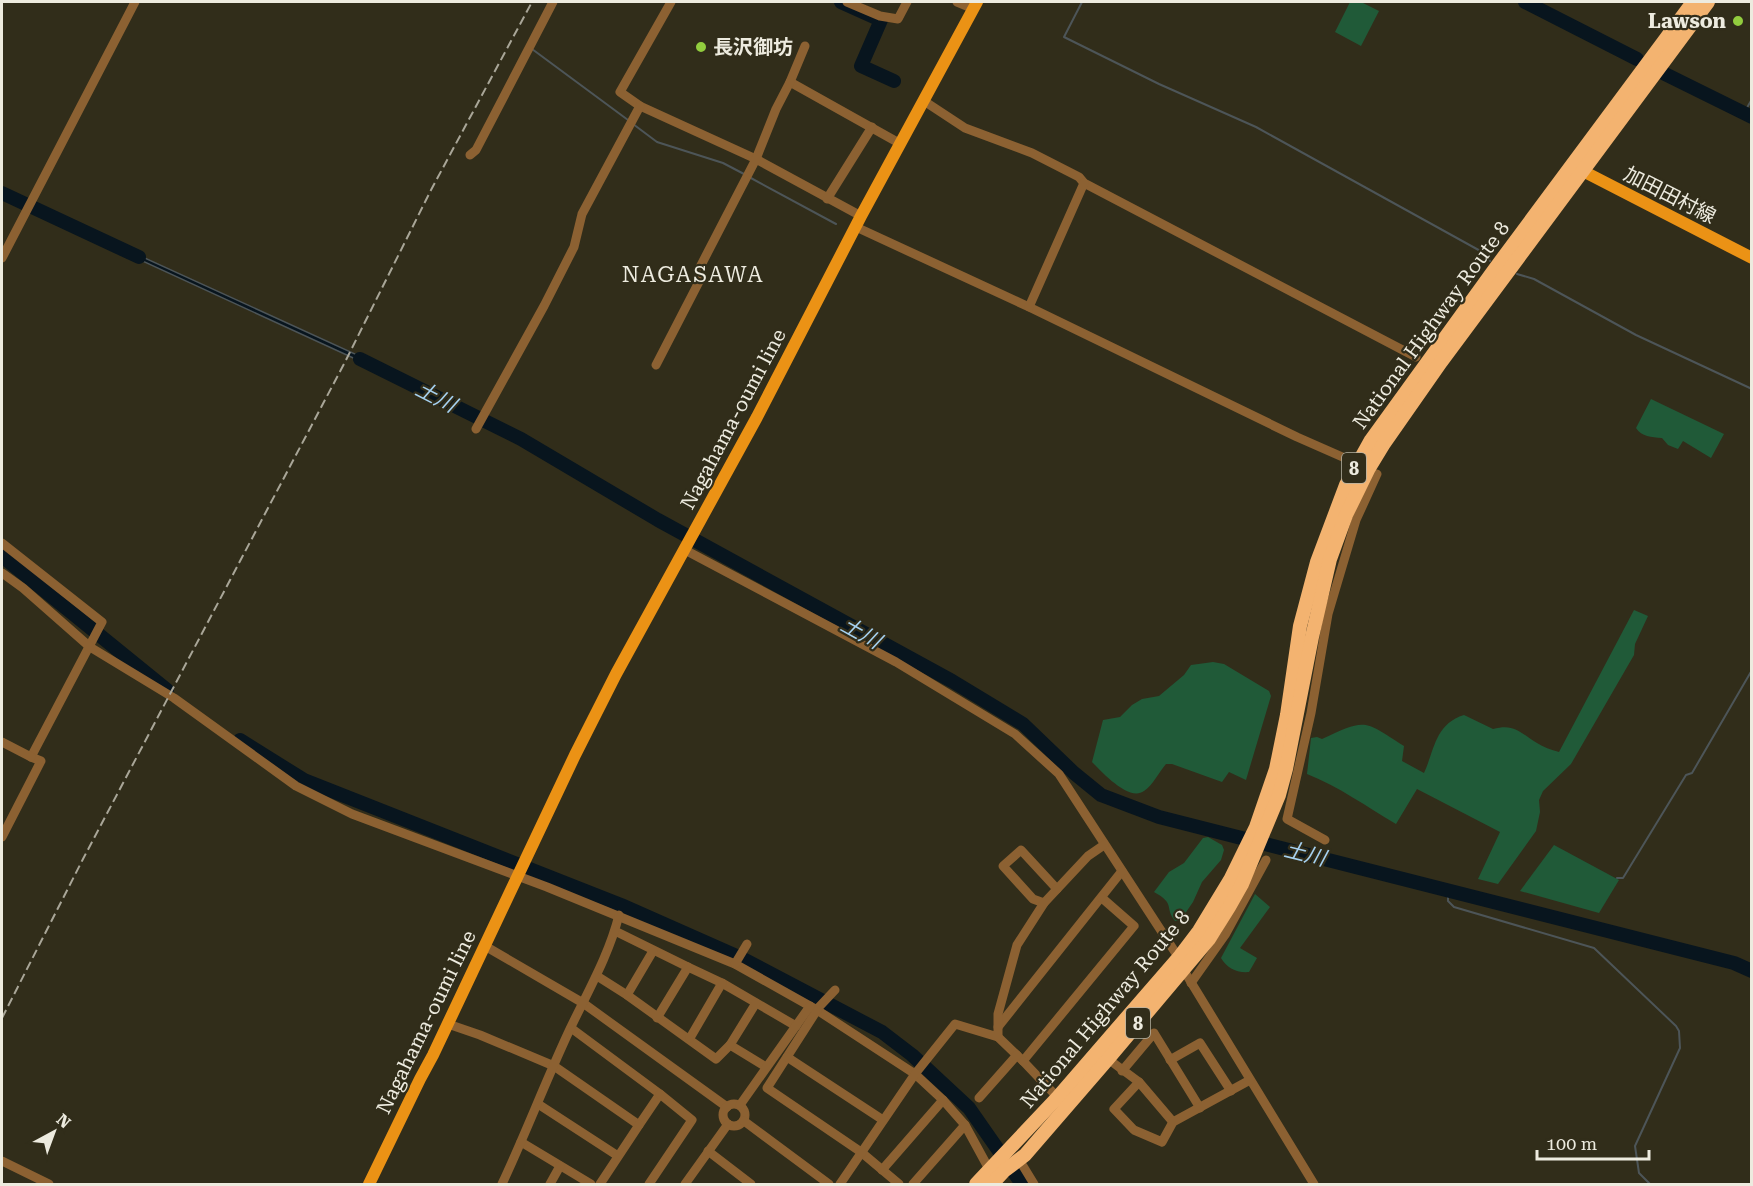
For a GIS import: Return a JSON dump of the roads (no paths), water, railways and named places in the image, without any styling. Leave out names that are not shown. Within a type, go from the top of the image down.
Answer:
[{"type":"highway","name":"National Highway Route 8","points":[[1577,168],[1693,2]]},
{"type":"highway","name":"National Highway Route 8","points":[[976,1185],[996,1167],[1016,1143],[1108,1059],[1181,963],[1199,931],[1236,882],[1261,829],[1287,715],[1299,626],[1317,562],[1346,485],[1371,440],[1577,168],[1708,2]]},
{"type":"highway","name":"National Highway Route 8","points":[[996,1167],[1024,1160],[1062,1102],[1181,963]]},
{"type":"highway","name":"National Highway Route 8","points":[[992,1185],[996,1167]]},
{"type":"main road","name":"Nagahama-oumi line","points":[[369,1185],[615,674],[758,417],[858,221],[976,5]]},
{"type":"main road","name":"加田田村線","points":[[1577,168],[1752,258]]},
{"type":"street","points":[[2,258],[135,2]]},
{"type":"street","points":[[470,155],[476,150],[554,2]]},
{"type":"street","points":[[671,2],[620,92],[640,106],[756,159],[826,199],[858,221],[1029,307],[1347,459]]},
{"type":"street","points":[[848,2],[880,16],[898,19],[907,2]]},
{"type":"street","points":[[957,2],[976,5]]},
{"type":"street","points":[[656,364],[702,276],[698,271],[756,159],[805,46]]},
{"type":"street","points":[[790,82],[900,143]]},
{"type":"street","points":[[924,101],[965,128],[1032,153],[1079,177],[1084,183],[1416,357]]},
{"type":"street","points":[[476,429],[574,248],[582,214],[640,106]]},
{"type":"street","points":[[826,199],[872,127]]},
{"type":"street","points":[[1029,307],[1084,183]]},
{"type":"street","points":[[1325,840],[1287,819],[1311,713],[1328,614],[1356,520],[1377,474]]},
{"type":"street","points":[[2,543],[102,622],[31,757]]},
{"type":"street","points":[[686,548],[896,663],[1015,734],[1059,774],[1175,952],[1314,1185]]},
{"type":"street","points":[[2,573],[90,644],[174,698],[296,786],[352,814],[619,915],[735,964],[815,1008],[916,1073],[966,1125],[996,1167]]},
{"type":"street","points":[[2,742],[41,761],[2,837]]},
{"type":"street","points":[[998,1032],[998,1014],[1017,945],[1044,903],[1088,856],[1104,844]]},
{"type":"street","points":[[1044,903],[1033,899],[1003,866],[1021,850],[1057,889]]},
{"type":"street","points":[[1191,982],[1225,935],[1266,860]]},
{"type":"street","points":[[998,1032],[1122,871]]},
{"type":"street","points":[[979,1098],[1020,1058],[1134,926],[1102,898]]},
{"type":"street","points":[[502,1185],[571,1028],[597,976],[619,915]]},
{"type":"street","points":[[615,931],[722,983],[796,1026]]},
{"type":"street","points":[[735,964],[747,944]]},
{"type":"street","points":[[485,946],[584,1003],[727,1107]]},
{"type":"street","points":[[627,995],[653,951]]},
{"type":"street","points":[[657,1018],[688,967]]},
{"type":"street","points":[[597,976],[690,1038],[716,1059],[730,1045],[756,1003]]},
{"type":"street","points":[[690,1038],[722,983]]},
{"type":"street","points":[[740,1105],[796,1026],[834,991]]},
{"type":"street","points":[[815,1008],[767,1088],[861,1152],[899,1185]]},
{"type":"street","points":[[448,1024],[554,1066],[639,1125]]},
{"type":"street","points":[[840,1185],[916,1073],[955,1024],[998,1032],[1062,1102]]},
{"type":"street","points":[[571,1028],[692,1120],[649,1185]]},
{"type":"street","points":[[1122,1071],[1154,1033],[1200,1108]]},
{"type":"street","points":[[1170,1060],[1200,1043],[1231,1091]]},
{"type":"street","points":[[730,1045],[766,1067]]},
{"type":"street","points":[[787,1058],[883,1120]]},
{"type":"street","points":[[1108,1059],[1138,1082],[1173,1122]]},
{"type":"street","points":[[1138,1082],[1114,1108],[1134,1130],[1162,1142],[1173,1122],[1250,1080]]},
{"type":"street","points":[[600,1185],[660,1094]]},
{"type":"street","points":[[882,1170],[943,1100]]},
{"type":"street","points":[[538,1104],[618,1156]]},
{"type":"street","points":[[728,1124],[723,1115],[727,1107],[733,1104],[740,1105]]},
{"type":"street","points":[[728,1124],[738,1125],[744,1121],[745,1114],[740,1105]]},
{"type":"street","points":[[744,1121],[829,1185]]},
{"type":"street","points":[[685,1185],[728,1124]]},
{"type":"street","points":[[913,1185],[966,1125]]},
{"type":"street","points":[[521,1142],[591,1185]]},
{"type":"street","points":[[708,1151],[750,1184]]},
{"type":"street","points":[[1024,1160],[1034,1185]]},
{"type":"street","points":[[2,1161],[49,1185]]},
{"type":"street","points":[[550,1185],[560,1166]]},
{"type":"water","points":[[125,249],[377,364],[375,368],[123,252]]},
{"type":"waterway","points":[[841,2],[881,20],[861,66],[894,81]]},
{"type":"waterway","points":[[1082,2],[1064,37],[1159,84],[1256,127],[1484,253],[1490,261]]},
{"type":"waterway","points":[[1525,2],[1637,59]]},
{"type":"waterway","points":[[532,49],[628,120]]},
{"type":"waterway","points":[[1665,74],[1752,117]]},
{"type":"waterway","points":[[1744,113],[1752,99]]},
{"type":"waterway","points":[[633,124],[657,142],[723,163],[744,174]]},
{"type":"waterway","points":[[749,177],[836,224]]},
{"type":"waterway","name":"土川","points":[[2,193],[139,257]]},
{"type":"waterway","points":[[1517,274],[1534,279],[1636,335],[1752,389]]},
{"type":"waterway","name":"土川","points":[[360,359],[521,439],[658,520],[952,681],[1023,724],[1074,773],[1101,795],[1159,817],[1734,963],[1752,971]]},
{"type":"waterway","points":[[2,556],[167,690]]},
{"type":"waterway","points":[[1617,878],[1623,878],[1686,775],[1692,773],[1752,670]]},
{"type":"waterway","points":[[240,740],[304,780],[621,905],[743,959],[882,1032],[912,1055],[969,1108],[1022,1184]]},
{"type":"waterway","points":[[1448,890],[1448,901],[1454,907],[1594,948],[1676,1026],[1679,1031],[1680,1048],[1635,1146],[1639,1173],[1650,1184]]},
{"type":"railway","points":[[2,1018],[83,859],[345,362],[431,190],[532,2]]},
{"type":"place","name":"Lawson","points":[[1738,21]]},
{"type":"place","name":"長沢御坊","points":[[701,47]]},
{"type":"district","name":"NAGASAWA","points":[[693,274]]}]
